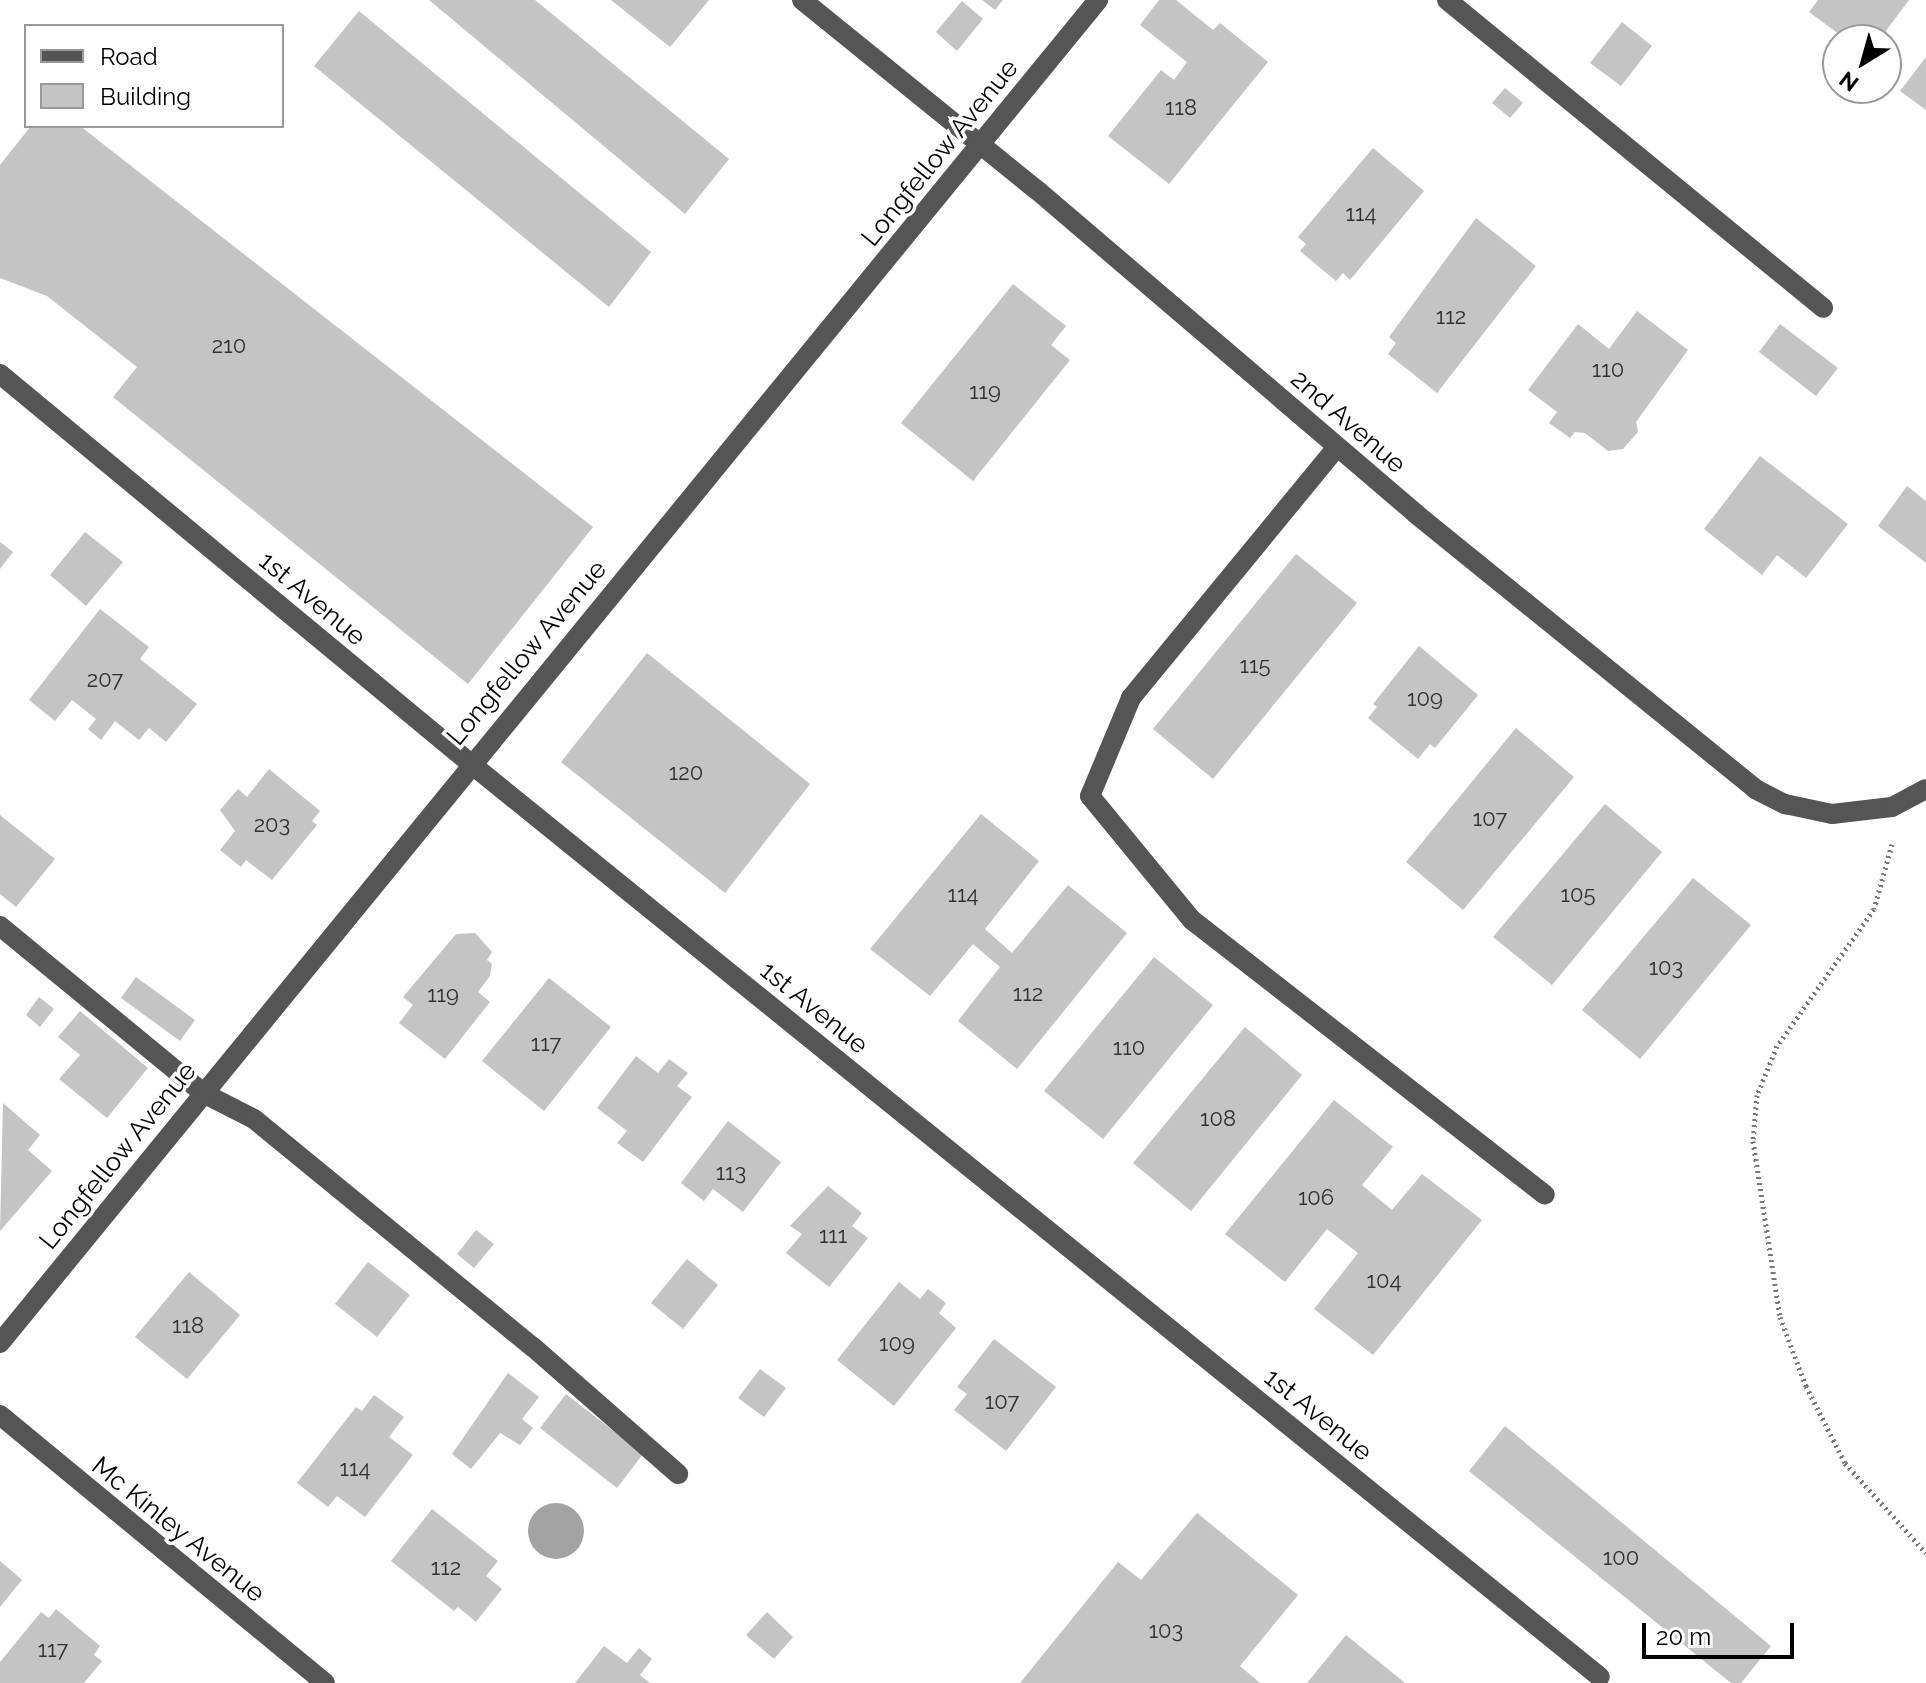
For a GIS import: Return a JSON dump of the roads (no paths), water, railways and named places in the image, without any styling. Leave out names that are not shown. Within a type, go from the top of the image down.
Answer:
[{"type":"street","name":"2nd Avenue","points":[[802,0],[980,145],[1337,447],[1755,789],[1785,804],[1832,814],[1892,807],[1926,789]]},
{"type":"street","name":"Longfellow Avenue","points":[[0,1343],[470,763],[1098,0]]},
{"type":"street","points":[[1447,0],[1823,308]]},
{"type":"street","name":"1st Avenue","points":[[0,374],[470,763],[1600,1677]]},
{"type":"street","points":[[1337,447],[1131,698],[1090,796],[1192,920],[1545,1195]]},
{"type":"street","points":[[0,926],[203,1093],[254,1119],[533,1347],[678,1474]]},
{"type":"street","name":"Mc Kinley Avenue","points":[[0,1415],[325,1683]]}]
